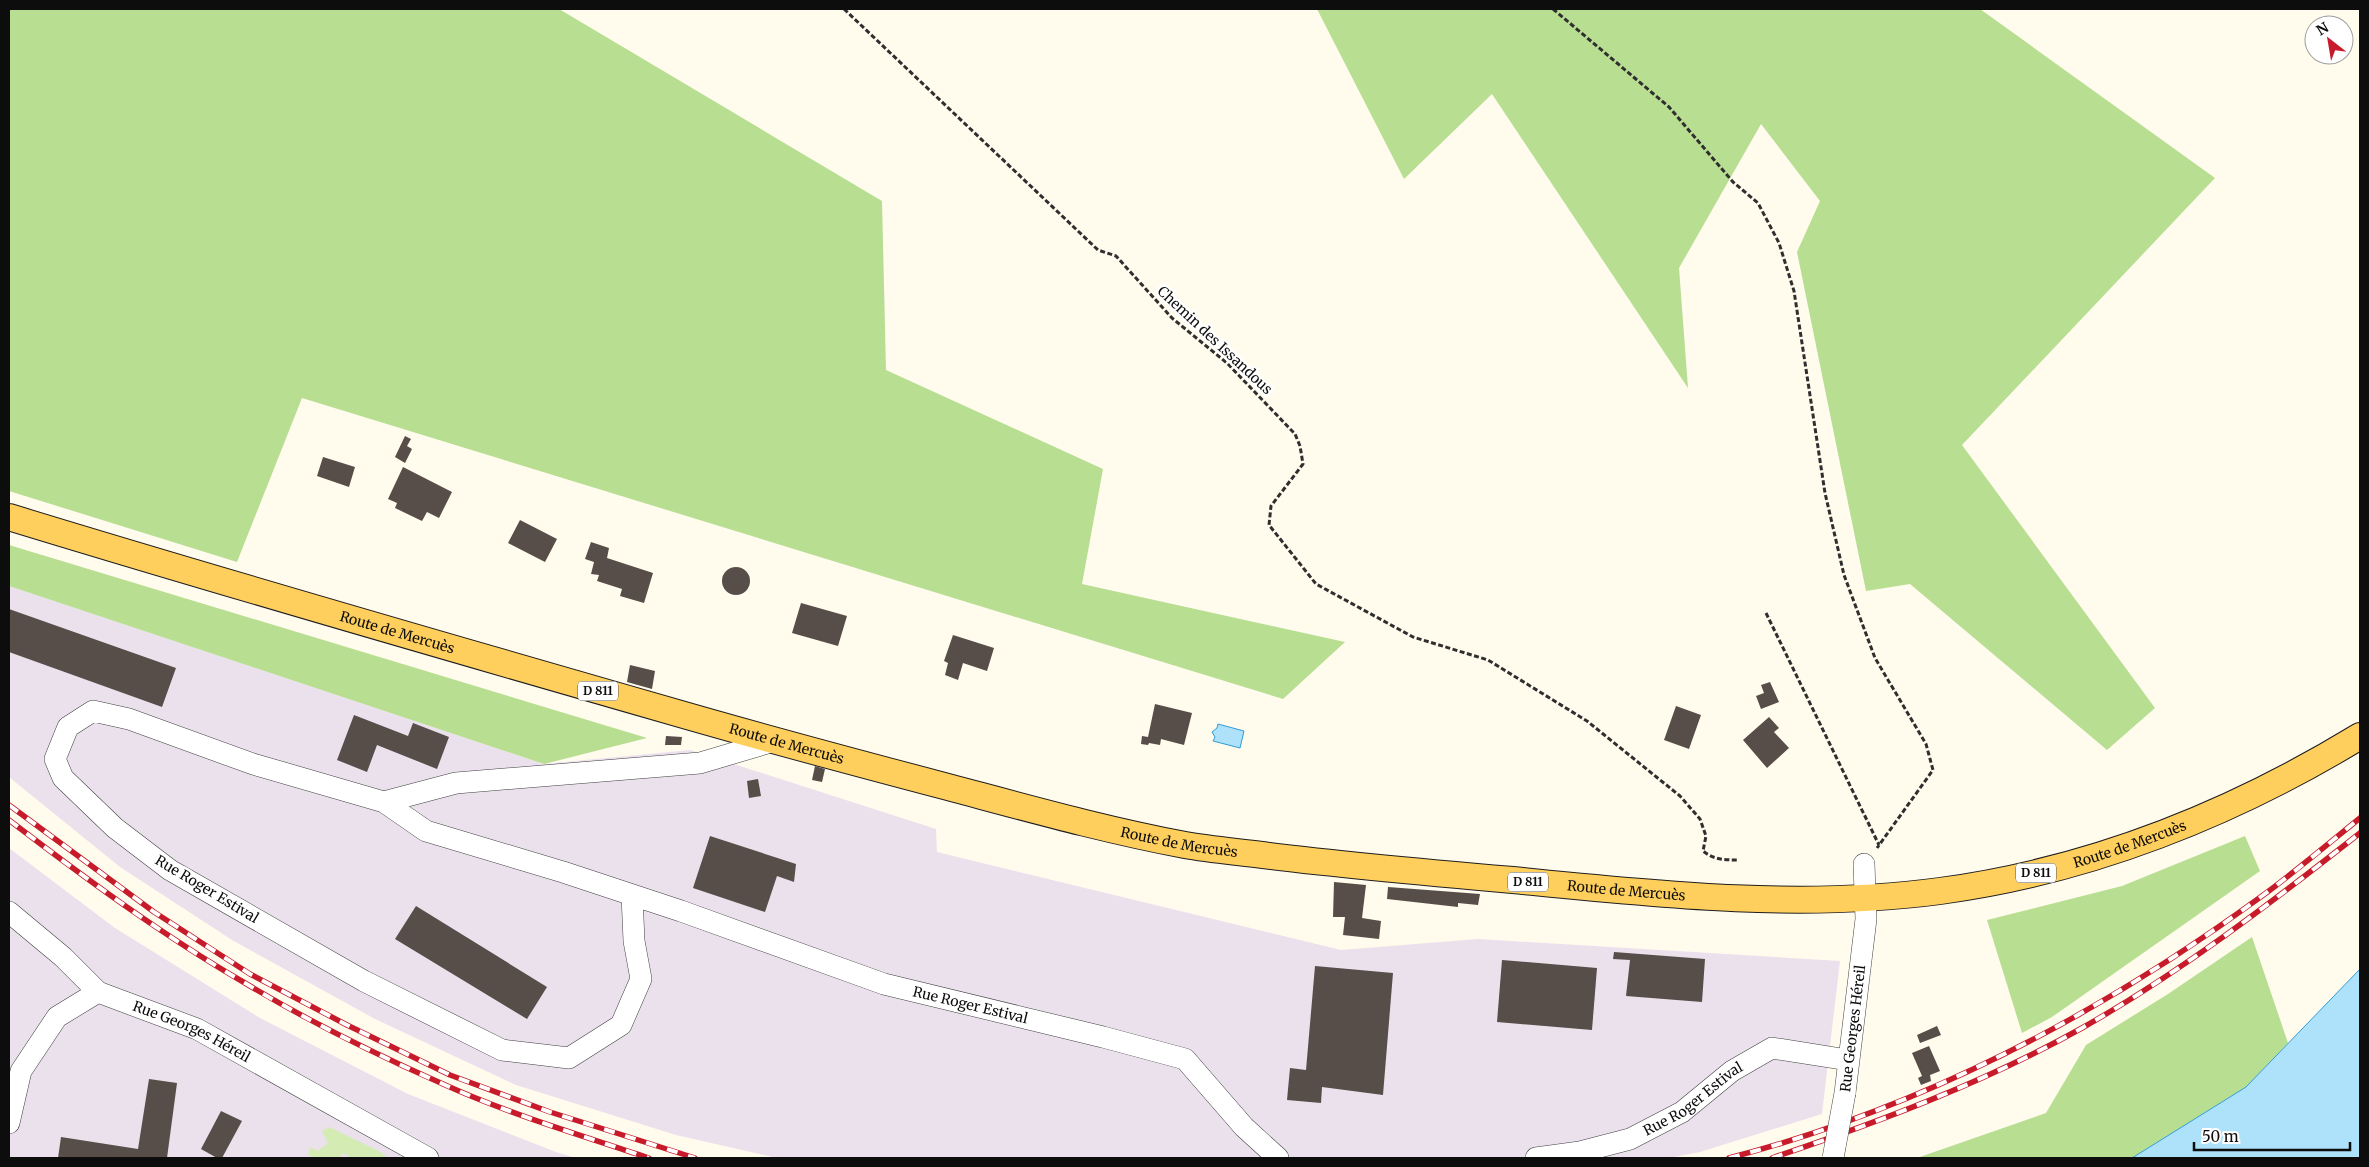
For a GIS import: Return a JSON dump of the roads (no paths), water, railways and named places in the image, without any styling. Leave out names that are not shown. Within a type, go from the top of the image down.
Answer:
[{"type":"main road","name":"Route de Mercuès","points":[[9,517],[295,604],[774,741],[1089,825],[1192,846],[1329,863],[1598,888],[1759,898],[1866,899],[1941,891],[2026,876],[2122,849],[2200,820],[2309,767],[2360,736]]},
{"type":"street","name":"Rue Roger Estival","points":[[632,895],[634,941],[641,979],[621,1025],[569,1058],[502,1050],[364,982],[170,870],[115,828],[62,778],[55,759],[68,727],[93,711],[129,718],[253,764],[384,802],[426,831],[632,895],[884,984],[1185,1059],[1244,1127],[1278,1158]]},
{"type":"street","points":[[384,802],[456,783],[700,763],[774,741]]},
{"type":"street","name":"Rue Georges Héreil","points":[[1832,1158],[1845,1093],[1866,918],[1864,864]]},
{"type":"street","points":[[9,912],[63,956],[98,992],[57,1017],[21,1071],[9,1123]]},
{"type":"street","name":"Rue Georges Héreil","points":[[98,992],[197,1029],[428,1158]]},
{"type":"street","name":"Rue Roger Estival","points":[[1536,1158],[1580,1152],[1630,1139],[1682,1112],[1732,1071],[1772,1048],[1848,1060]]},
{"type":"water","points":[[1218,724],[1244,731],[1240,748],[1213,741],[1215,737],[1212,732],[1217,728]]},
{"type":"water","points":[[2360,969],[2360,1158],[2132,1158],[2246,1087]]},
{"type":"railway","points":[[9,805],[154,912],[250,974],[347,1025],[450,1075],[550,1112],[695,1158]]},
{"type":"railway","points":[[1729,1158],[1801,1137],[1871,1112],[1940,1084],[2008,1052],[2074,1017],[2201,939],[2275,887],[2360,818]]},
{"type":"railway","points":[[9,820],[154,926],[214,965],[317,1024],[392,1061],[468,1095],[545,1124],[649,1158]]},
{"type":"railway","points":[[1772,1158],[1891,1116],[1969,1084],[2082,1028],[2155,984],[2225,936],[2360,833]]}]
